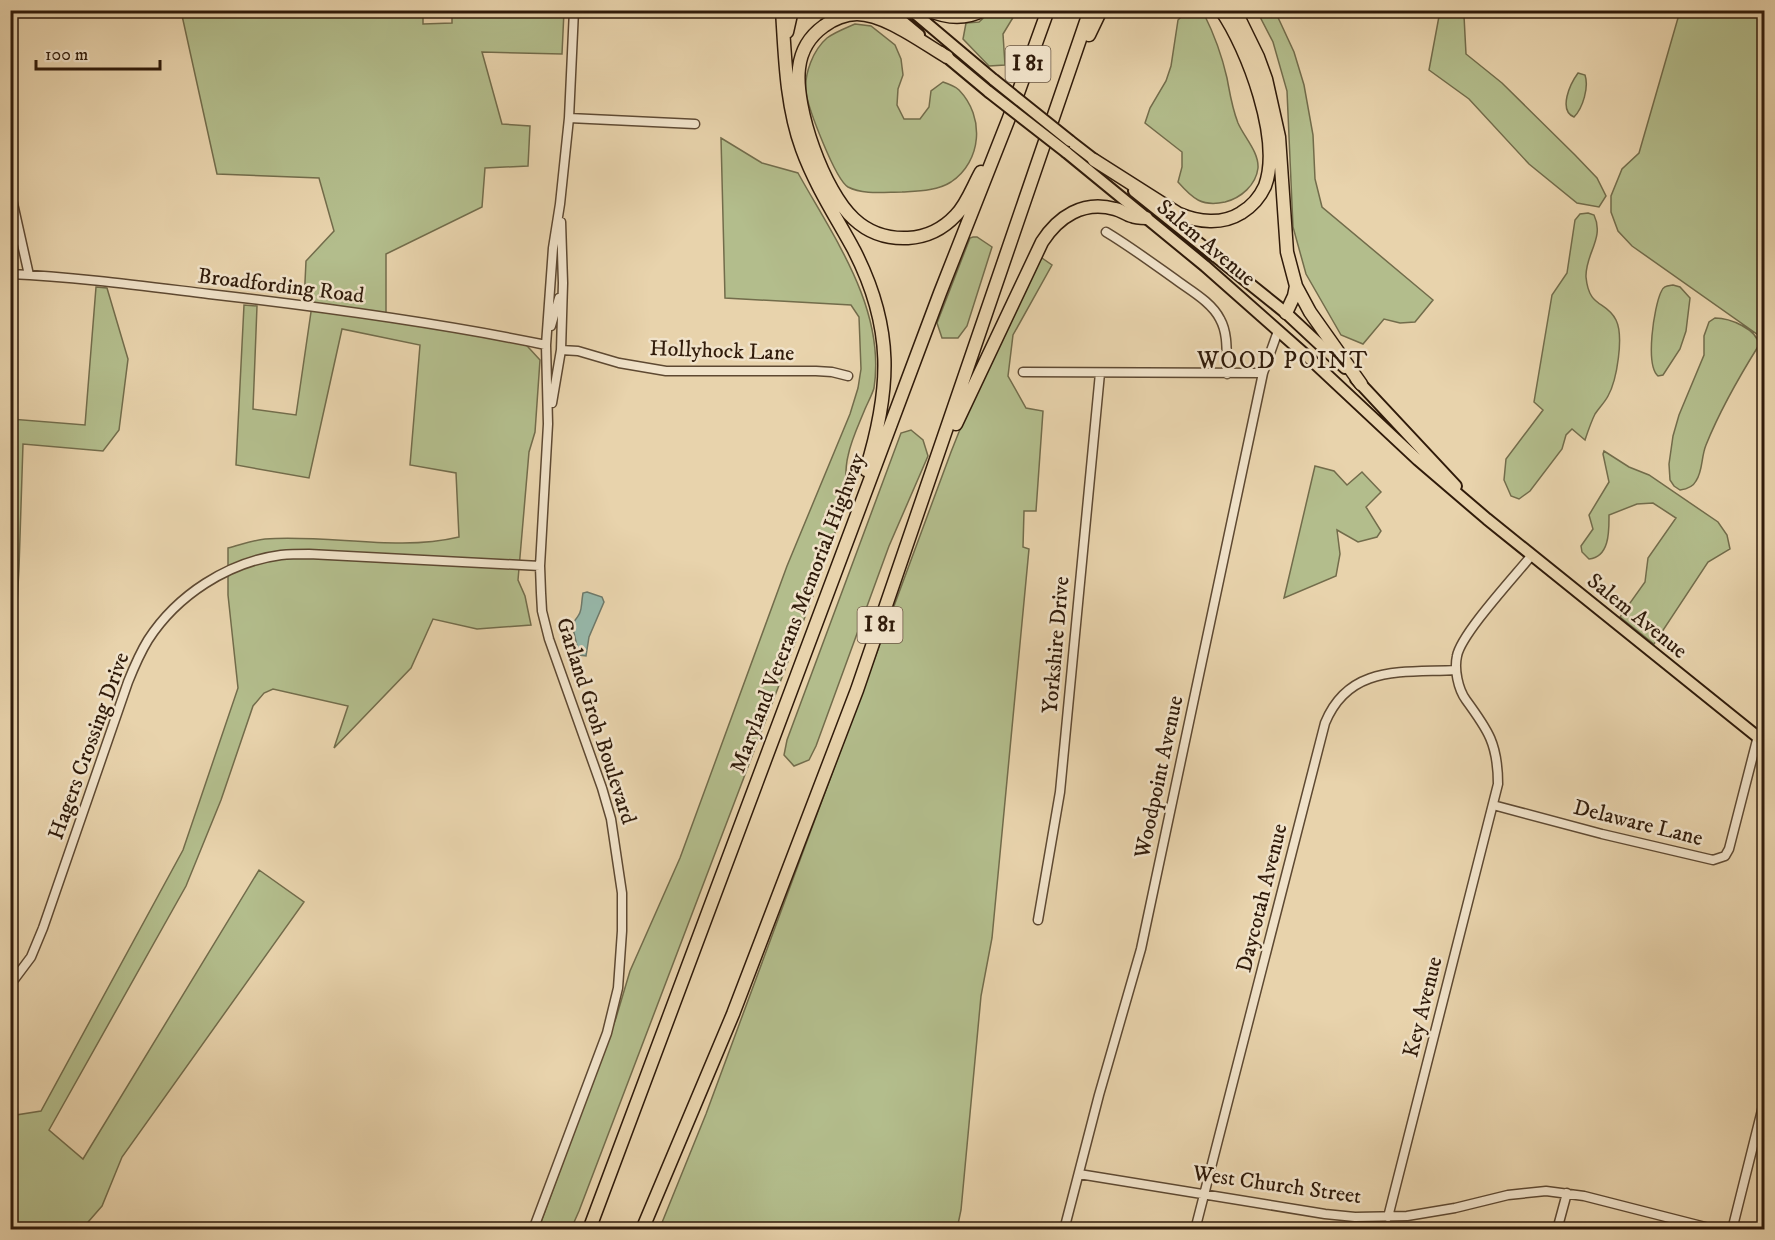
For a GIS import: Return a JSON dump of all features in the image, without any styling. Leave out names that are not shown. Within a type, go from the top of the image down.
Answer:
[{"type":"highway","points":[[782,10],[790,103],[802,148],[812,174],[866,276],[876,303],[884,354],[885,378],[878,425],[871,456],[834,577]]},
{"type":"highway","points":[[784,43],[792,10]]},
{"type":"highway","points":[[928,10],[956,17],[976,14],[983,10]]},
{"type":"highway","name":"Maryland Veterans Memorial Highway","points":[[589,1230],[1048,10]]},
{"type":"highway","name":"I 81","points":[[642,1230],[733,1014],[861,679],[1090,10]]},
{"type":"highway","points":[[1056,111],[1101,10]]},
{"type":"highway","points":[[1094,160],[1191,219],[1216,221],[1226,219],[1243,211],[1257,200],[1264,188],[1269,162],[1263,110],[1248,62],[1221,10]]},
{"type":"highway","points":[[1235,10],[1258,57],[1274,108],[1279,137],[1287,252],[1296,286],[1310,312],[1361,384]]},
{"type":"highway","points":[[947,57],[886,22],[872,16],[857,14],[832,21],[806,46],[799,67],[799,80],[807,125],[813,146],[832,189],[853,218],[875,233],[889,237],[919,237],[947,224],[958,213],[967,198],[1009,118]]},
{"type":"highway","points":[[927,488],[1042,242],[1057,222],[1066,215],[1088,207],[1115,209],[1133,217],[1146,218]]},
{"type":"highway","points":[[1286,313],[1296,286]]},
{"type":"highway","points":[[651,1230],[680,1140]]},
{"type":"main road","name":"Salem Avenue","points":[[889,10],[1205,266],[1418,460],[1531,556],[1762,736]]},
{"type":"main road","name":"Salem Avenue","points":[[911,10],[994,80],[1286,313],[1361,384],[1487,519]]},
{"type":"main road","points":[[1278,331],[1286,313]]},
{"type":"street","name":"Garland Groh Boulevard","points":[[534,1230],[607,1033],[618,988],[622,940],[622,892],[611,819],[549,639],[542,611],[540,566],[548,424],[546,345],[553,248],[569,118],[574,10]]},
{"type":"street","points":[[569,118],[695,124]]},
{"type":"street","points":[[10,190],[29,275]]},
{"type":"street","name":"Garland Groh Boulevard","points":[[548,424],[561,350],[563,283],[560,204]]},
{"type":"street","points":[[1106,232],[1128,245],[1198,296],[1216,312],[1226,335],[1227,374]]},
{"type":"street","name":"Broadfording Road","points":[[10,274],[292,304],[485,333],[546,345]]},
{"type":"street","points":[[554,392],[546,345],[563,283]]},
{"type":"street","name":"Woodpoint Avenue","points":[[1064,1230],[1099,1095],[1141,949],[1263,373],[1278,331]]},
{"type":"street","name":"Hollyhock Lane","points":[[561,350],[578,351],[619,363],[666,371],[816,371],[848,376]]},
{"type":"street","points":[[1023,372],[1263,373]]},
{"type":"street","name":"Yorkshire Drive","points":[[1038,920],[1060,792],[1100,373]]},
{"type":"street","name":"Hagers Crossing Drive","points":[[10,985],[31,957],[43,928],[137,660],[148,639],[182,601],[205,583],[227,571],[257,560],[282,555],[309,554],[540,566]]},
{"type":"street","points":[[1456,670],[1461,644],[1531,556]]},
{"type":"street","name":"Key Avenue","points":[[1388,1217],[1498,784],[1496,754],[1491,738],[1484,724],[1464,697],[1456,670]]},
{"type":"street","name":"Daycotah Avenue","points":[[1195,1230],[1325,723],[1331,710],[1347,690],[1370,677],[1456,670]]},
{"type":"street","name":"Delaware Lane","points":[[1493,805],[1713,860],[1725,855],[1730,849],[1762,736]]},
{"type":"street","points":[[1732,1230],[1764,1102]]},
{"type":"street","name":"West Church Street","points":[[1079,1174],[1325,1214],[1388,1217],[1438,1211],[1528,1192],[1567,1193],[1717,1230]]},
{"type":"street","points":[[1557,1230],[1567,1193]]},
{"type":"green space","points":[[992,10],[1017,11],[1003,34],[1005,65],[989,66],[963,39],[966,23],[979,22]]},
{"type":"green space","points":[[181,11],[423,11],[423,24],[452,23],[452,11],[564,11],[562,54],[482,52],[502,124],[530,126],[528,166],[485,168],[482,207],[386,254],[386,315],[518,336],[540,360],[535,432],[529,452],[518,580],[525,596],[531,625],[477,629],[433,619],[411,668],[334,748],[348,706],[273,689],[264,693],[253,706],[221,800],[186,886],[49,1130],[83,1159],[259,870],[304,902],[122,1157],[102,1206],[82,1229],[11,1229],[10,1116],[41,1111],[183,850],[238,688],[228,595],[228,548],[265,539],[411,543],[459,537],[456,473],[410,465],[420,345],[342,329],[309,478],[236,465],[244,305],[257,306],[253,409],[296,415],[312,305],[304,303],[306,261],[334,231],[319,178],[217,174]]},
{"type":"green space","points":[[1187,11],[1204,14],[1208,22],[1223,62],[1236,117],[1258,162],[1257,174],[1251,185],[1242,194],[1225,202],[1204,202],[1188,193],[1178,182],[1182,167],[1182,152],[1145,123],[1171,66],[1178,20]]},
{"type":"green space","points":[[1257,11],[1275,11],[1294,52],[1304,85],[1313,135],[1315,179],[1322,207],[1433,300],[1415,322],[1400,323],[1384,319],[1363,344],[1341,335],[1306,274],[1293,227],[1287,91],[1273,42]]},
{"type":"green space","points":[[1440,11],[1466,11],[1464,16],[1466,54],[1502,83],[1597,178],[1606,196],[1599,207],[1577,203],[1529,164],[1469,99],[1429,70]]},
{"type":"green space","points":[[1680,11],[1764,11],[1764,339],[1632,246],[1618,231],[1611,212],[1611,196],[1622,169],[1639,153]]},
{"type":"green space","points":[[855,24],[871,26],[895,45],[901,59],[903,75],[898,89],[897,105],[904,119],[920,119],[929,107],[931,91],[943,82],[952,85],[967,101],[976,125],[974,151],[969,163],[951,182],[927,190],[867,192],[848,187],[836,171],[812,112],[806,92],[806,78],[814,56],[822,43],[833,34]]},
{"type":"green space","points":[[1578,73],[1585,75],[1586,91],[1574,117],[1569,114],[1566,103],[1569,90]]},
{"type":"green space","points":[[721,138],[762,163],[798,173],[841,249],[865,302],[876,359],[874,388],[849,450],[844,502],[819,580],[579,1211],[571,1229],[538,1230],[616,1018],[630,971],[680,858],[787,566],[850,414],[858,388],[861,369],[859,317],[851,305],[725,298]]},
{"type":"green space","points":[[1580,214],[1594,215],[1597,231],[1588,261],[1586,277],[1588,287],[1594,299],[1612,314],[1618,327],[1619,347],[1614,380],[1608,396],[1595,414],[1585,440],[1572,429],[1566,435],[1562,449],[1530,491],[1519,499],[1511,496],[1504,480],[1506,459],[1543,410],[1534,402],[1552,295],[1567,273],[1575,220]]},
{"type":"green space","points":[[977,237],[992,247],[967,326],[958,338],[942,338],[937,323],[970,238]]},
{"type":"green space","points":[[1039,256],[1052,265],[1013,335],[1008,376],[1026,408],[1043,411],[1036,511],[1024,511],[1023,547],[1029,549],[992,938],[981,996],[961,1210],[957,1229],[659,1230],[706,1114],[951,452],[982,374]]},
{"type":"green space","points":[[1673,285],[1680,287],[1690,298],[1686,331],[1680,349],[1663,375],[1658,376],[1654,370],[1651,349],[1654,322],[1662,290]]},
{"type":"green space","points":[[96,287],[107,288],[128,359],[119,430],[103,451],[23,444],[11,715],[11,419],[85,425]]},
{"type":"green space","points":[[1715,318],[1728,320],[1748,329],[1759,345],[1717,419],[1704,450],[1701,468],[1695,483],[1680,490],[1670,480],[1669,464],[1673,436],[1679,415],[1704,355],[1704,336],[1709,322]]},
{"type":"green space","points":[[911,430],[923,440],[928,456],[889,546],[816,746],[809,760],[794,766],[784,755],[787,740],[901,433]]},
{"type":"green space","points":[[1604,451],[1629,467],[1649,475],[1718,522],[1727,535],[1730,549],[1708,562],[1654,644],[1620,617],[1645,582],[1648,558],[1676,518],[1653,503],[1637,504],[1609,515],[1605,548],[1596,557],[1589,559],[1582,552],[1581,546],[1593,529],[1589,515],[1609,482]]},
{"type":"green space","points":[[1315,466],[1334,471],[1347,485],[1362,472],[1381,492],[1366,507],[1381,531],[1377,537],[1358,542],[1337,530],[1340,554],[1336,576],[1284,598]]},
{"type":"shaded area","points":[[587,592],[602,597],[604,602],[589,637],[586,656],[579,655],[572,624],[580,613],[583,593]]},
{"type":"district","name":"WOOD POINT","points":[[1283,361]]}]
